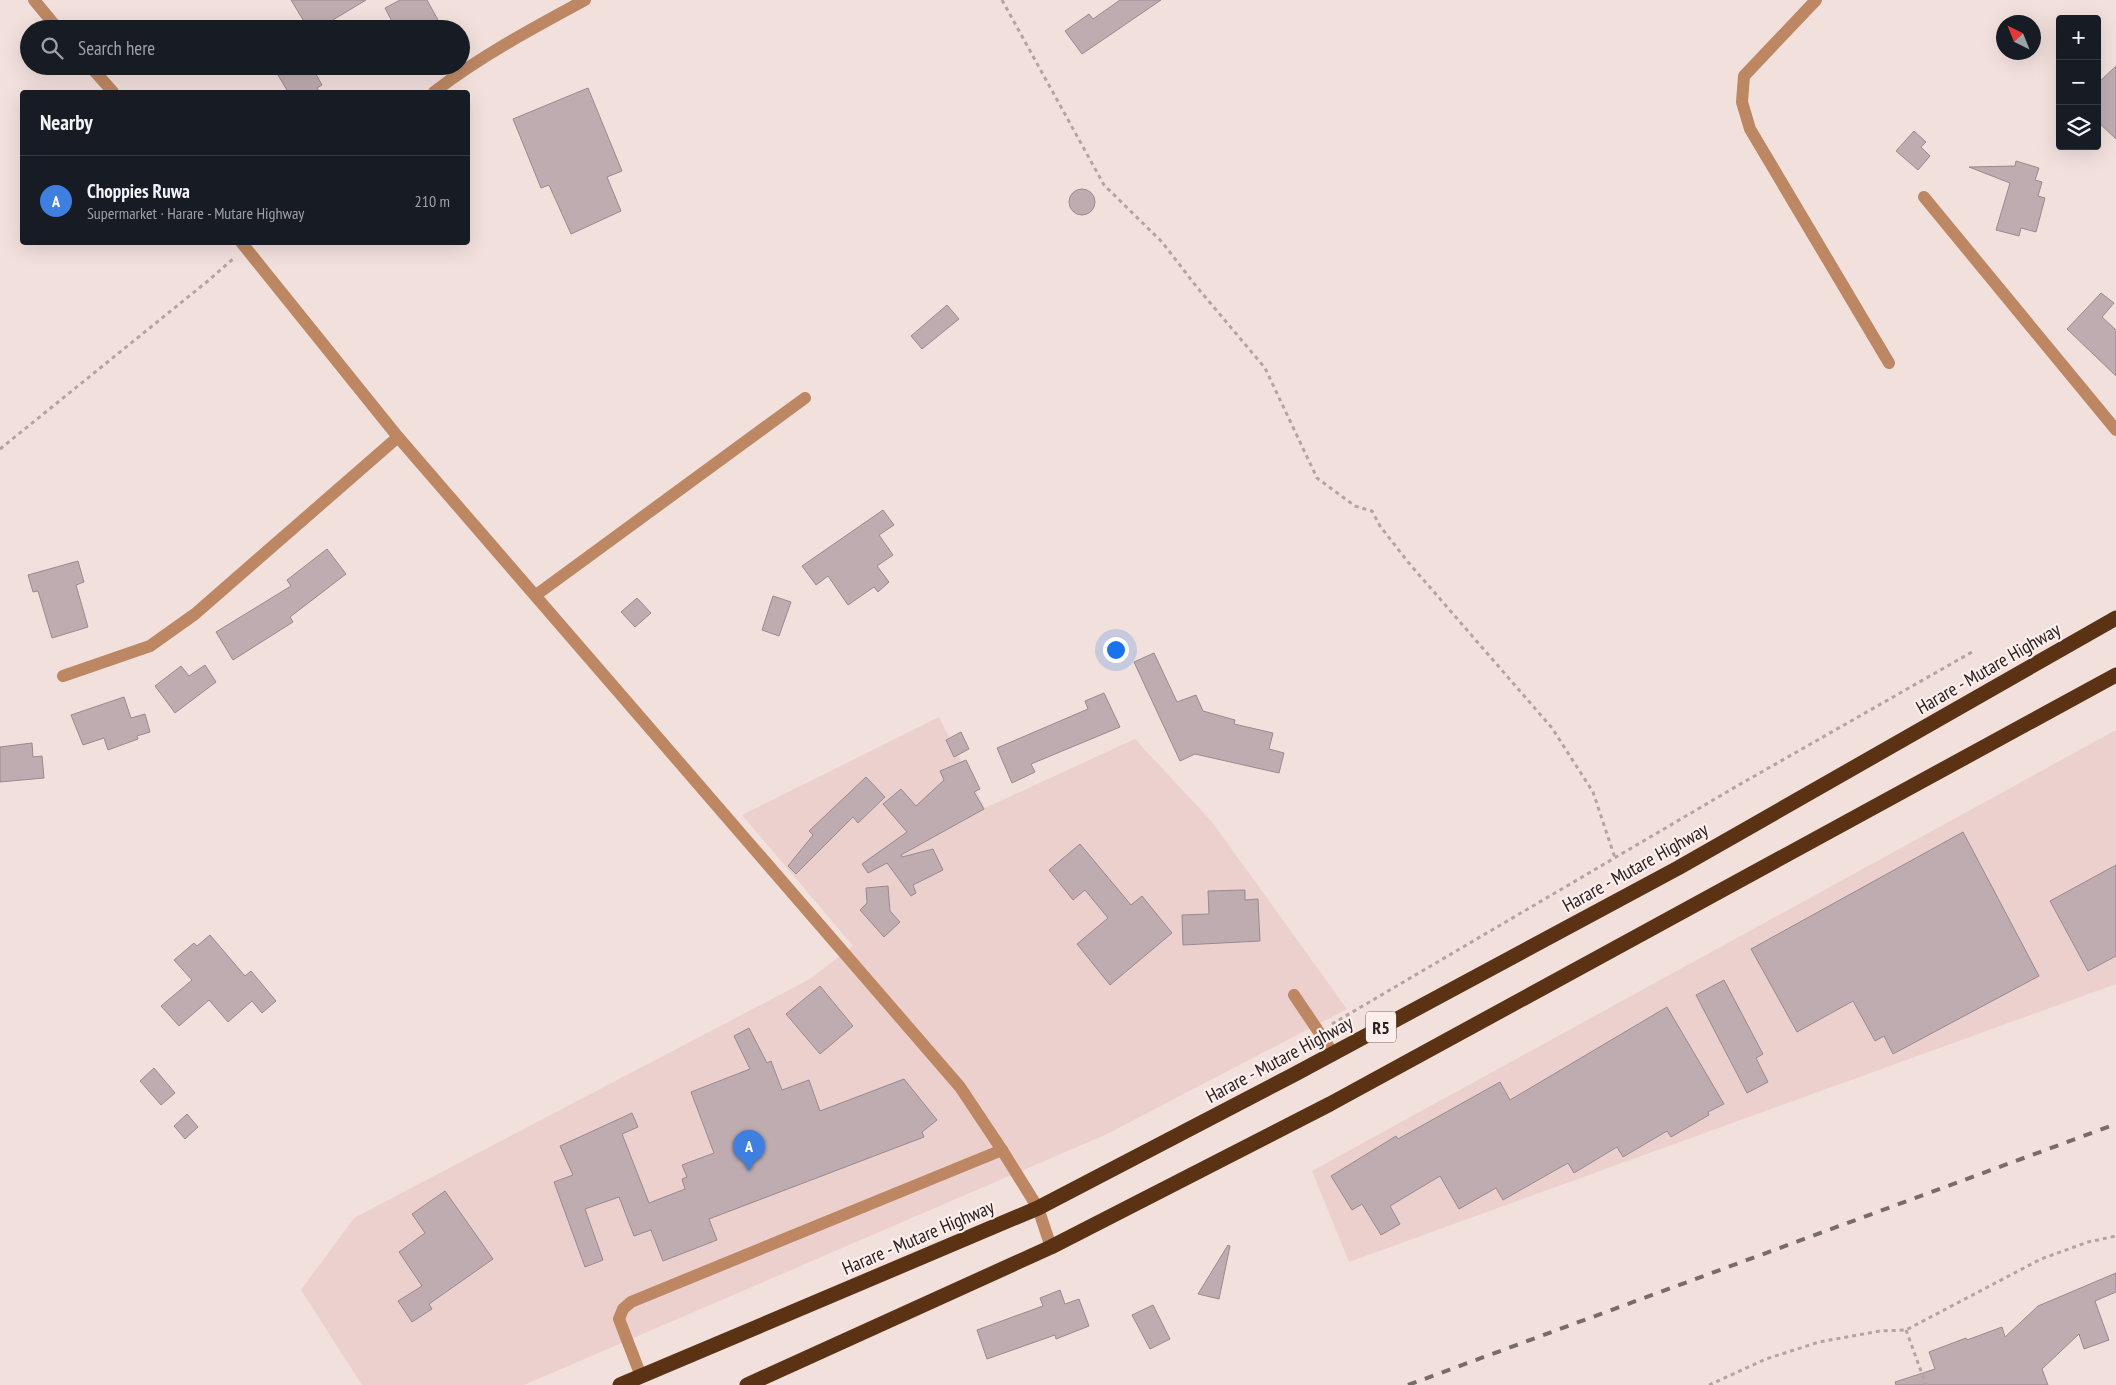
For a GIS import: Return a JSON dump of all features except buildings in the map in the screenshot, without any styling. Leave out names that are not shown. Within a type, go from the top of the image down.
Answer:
[{"type":"highway","name":"Harare - Mutare Highway","points":[[620,1385],[1038,1208],[1333,1053],[1678,868],[2116,618]]},
{"type":"highway","name":"R5","points":[[747,1385],[1051,1247],[1330,1104],[2116,675]]},
{"type":"street","points":[[34,0],[51,20]]},
{"type":"street","points":[[470,67],[515,39],[584,0]]},
{"type":"street","points":[[1816,0],[1744,76],[1742,102],[1750,129],[1889,363]]},
{"type":"street","points":[[98,75],[111,90]]},
{"type":"street","points":[[437,90],[458,75]]},
{"type":"street","points":[[1924,197],[2116,430]]},
{"type":"street","points":[[247,245],[398,437],[536,594],[960,1087],[1038,1208],[1051,1247]]},
{"type":"street","points":[[536,594],[805,398]]},
{"type":"street","points":[[62,676],[150,646],[195,614],[398,437]]},
{"type":"street","points":[[1294,995],[1333,1053]]},
{"type":"street","points":[[641,1376],[619,1320],[622,1309],[631,1302],[1002,1150]]},
{"type":"path","points":[[1002,0],[1104,185],[1162,242],[1196,286],[1265,368],[1317,478],[1356,506],[1372,511],[1380,526],[1408,562],[1552,728],[1593,792],[1615,858]]},
{"type":"path","points":[[0,449],[209,280],[245,245]]},
{"type":"path","points":[[1319,1032],[1615,858],[1972,652]]},
{"type":"path","points":[[1710,1385],[1766,1359],[1819,1342],[1880,1331],[1906,1330],[2041,1259],[2088,1242],[2116,1236]]},
{"type":"path","points":[[1906,1330],[1926,1385]]},
{"type":"shaded area","points":[[939,717],[985,808],[1135,739],[1212,822],[1347,1009],[1107,1134],[524,1385],[362,1385],[301,1290],[354,1218],[810,979],[853,946],[742,815]]},
{"type":"shaded area","points":[[2116,730],[2116,984],[1349,1262],[1312,1171]]},
{"type":"railway","points":[[1408,1385],[2116,1124]]},
{"type":"place","name":"Choppies Ruwa","points":[[749,1171]]}]
